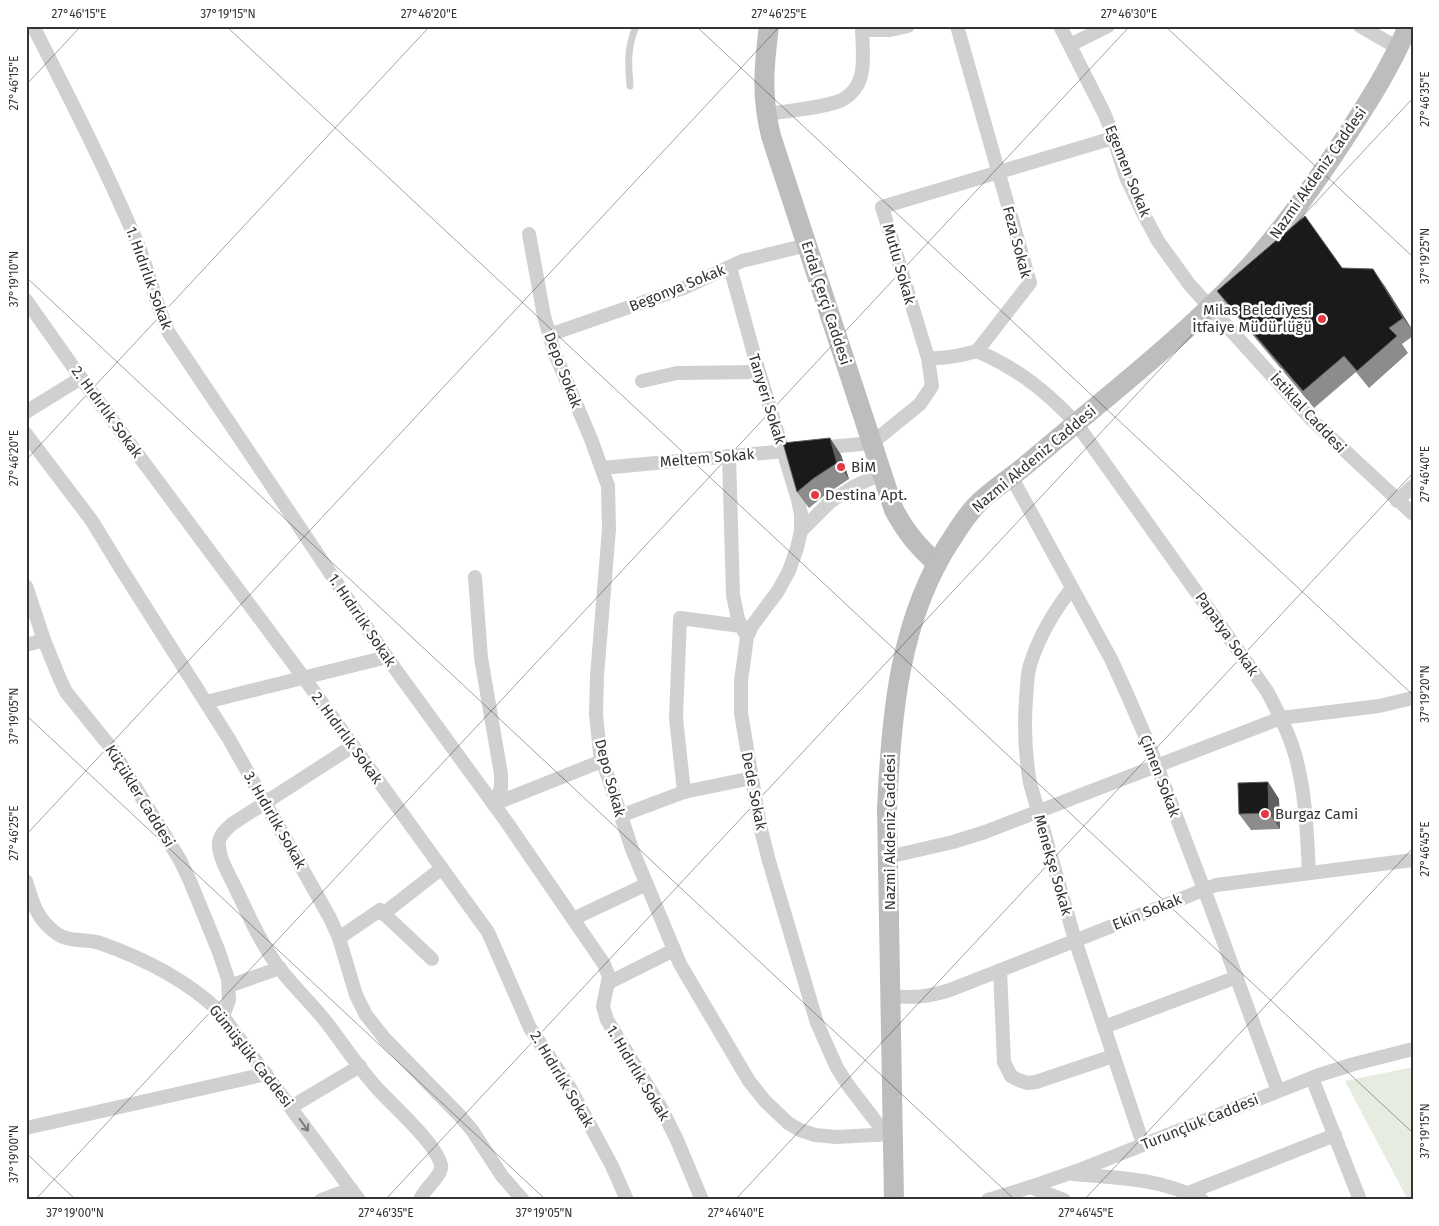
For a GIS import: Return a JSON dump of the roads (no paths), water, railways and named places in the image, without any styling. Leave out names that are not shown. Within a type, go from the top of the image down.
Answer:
[{"type":"street","name":"1. Hıdırlık Sokak","points":[[33,26],[98,155],[137,241],[168,333],[387,657],[494,804],[604,964],[609,977],[603,1006],[607,1020],[660,1106],[677,1140],[702,1200]]},
{"type":"street","name":"Erdal Çerçi Caddesi","points":[[769,26],[763,74],[766,114],[771,136],[894,510],[904,529],[914,542],[937,564]]},
{"type":"street","points":[[766,114],[842,100],[851,94],[858,85],[862,74],[862,28],[890,30],[908,26]]},
{"type":"street","points":[[957,26],[998,172]]},
{"type":"street","name":"Egemen Sokak","points":[[1060,26],[1104,113],[1126,177],[1158,241],[1189,284],[1211,306]]},
{"type":"street","points":[[1070,45],[1108,26]]},
{"type":"street","points":[[1360,26],[1398,48]]},
{"type":"street","name":"Nazmi Akdeniz Caddesi","points":[[894,1200],[887,810],[890,752],[906,644],[916,612],[937,564],[952,538],[981,500],[1129,379],[1211,306],[1250,265],[1291,215],[1367,104],[1408,26]]},
{"type":"street","name":"Mutlu Sokak","points":[[872,443],[920,404],[932,386],[928,358],[882,207],[1113,138]]},
{"type":"street","name":"Feza Sokak","points":[[977,351],[1030,284],[998,172]]},
{"type":"street","name":"Depo Sokak","points":[[528,234],[549,335],[562,374],[608,486],[610,503],[609,529],[596,714],[602,761],[620,816],[646,884],[674,950],[696,992],[756,1092],[788,1123],[800,1130],[815,1135],[893,1134]]},
{"type":"street","name":"Begonya Sokak","points":[[549,335],[652,300],[760,255],[806,245]]},
{"type":"street","name":"Tanyeri Sokak","points":[[730,267],[759,372],[798,500],[801,514],[801,531]]},
{"type":"street","name":"2. Hıdırlık Sokak","points":[[26,300],[81,378],[304,678],[488,932],[526,1021],[570,1088],[608,1158],[627,1200]]},
{"type":"street","name":"İstiklal Caddesi","points":[[1211,306],[1312,420],[1413,514]]},
{"type":"street","points":[[928,358],[944,359],[959,357],[977,351],[1011,368],[1036,385],[1054,399],[1076,424]]},
{"type":"street","points":[[642,381],[677,374],[759,372]]},
{"type":"street","points":[[26,412],[81,378]]},
{"type":"street","name":"Papatya Sokak","points":[[1076,424],[1257,676],[1281,718],[1296,758],[1302,790],[1306,816],[1309,873]]},
{"type":"street","name":"3. Hıdırlık Sokak","points":[[26,434],[92,521],[206,702],[321,900],[339,938],[356,995],[366,1015],[384,1039],[472,1130],[502,1176],[523,1200]]},
{"type":"street","name":"Meltem Sokak","points":[[602,468],[872,443]]},
{"type":"street","points":[[730,456],[734,608],[744,632]]},
{"type":"street","name":"Dede Sokak","points":[[882,473],[853,487],[830,502],[801,531],[789,571],[778,591],[752,626],[744,632],[741,713],[769,861],[820,1031],[837,1068],[848,1085],[877,1123],[893,1134]]},
{"type":"street","name":"Çimen Sokak","points":[[1011,476],[1111,659],[1157,766],[1278,1090]]},
{"type":"street","points":[[1397,500],[1413,486]]},
{"type":"street","points":[[475,577],[485,690],[501,774],[501,788],[494,804]]},
{"type":"street","name":"Küçükler Caddesi","points":[[26,586],[44,640],[66,692],[112,749],[180,860],[190,880],[219,952],[229,986],[229,1000],[223,1016]]},
{"type":"street","name":"Menekşe Sokak","points":[[1072,588],[1054,611],[1046,625],[1030,666],[1025,715],[1025,749],[1030,783],[1075,940],[1143,1144]]},
{"type":"street","points":[[684,792],[676,718],[680,618],[744,632]]},
{"type":"street","points":[[26,645],[44,640]]},
{"type":"street","points":[[206,702],[387,657]]},
{"type":"street","points":[[888,857],[953,842],[1038,812],[1281,718],[1379,706],[1413,698]]},
{"type":"street","points":[[353,746],[264,803],[223,832],[219,843],[228,872],[252,922],[280,968],[326,1022],[387,1100],[421,1134],[440,1161],[440,1172],[424,1190],[420,1200]]},
{"type":"street","points":[[494,804],[602,761]]},
{"type":"street","points":[[620,816],[684,792],[752,778]]},
{"type":"street","name":"Ekin Sokak","points":[[890,996],[914,998],[930,996],[1216,885],[1413,860]]},
{"type":"street","points":[[384,914],[442,868]]},
{"type":"street","name":"Gümüşlük Caddesi","points":[[26,881],[40,918],[61,937],[69,940],[97,942],[139,960],[181,982],[196,992],[223,1016],[355,1194]]},
{"type":"street","points":[[573,920],[646,884]]},
{"type":"street","points":[[339,938],[380,910],[432,959]]},
{"type":"street","points":[[608,984],[674,950]]},
{"type":"street","points":[[229,986],[280,968]]},
{"type":"street","points":[[1000,970],[1004,1062],[1011,1076],[1028,1083],[1036,1082],[1114,1056]]},
{"type":"street","points":[[1104,1027],[1237,977]]},
{"type":"street","name":"Turunçluk Caddesi","points":[[988,1200],[1069,1173],[1278,1090],[1354,1064],[1413,1048]]},
{"type":"street","points":[[291,1107],[360,1066]]},
{"type":"street","points":[[26,1128],[266,1074]]},
{"type":"street","points":[[1312,1078],[1360,1200]]},
{"type":"street","points":[[1188,1193],[1335,1135]]},
{"type":"street","points":[[1069,1173],[1152,1182],[1188,1193],[1202,1200]]},
{"type":"street","points":[[1030,1187],[1064,1200]]},
{"type":"street","points":[[321,1200],[355,1194]]},
{"type":"lane","points":[[630,86],[629,46],[636,26]]},
{"type":"place","name":"Milas Belediyesi İtfaiye Müdürlüğü","points":[[1322,319]]},
{"type":"place","name":"BİM","points":[[841,467]]},
{"type":"place","name":"Destina Apt.","points":[[815,495]]},
{"type":"place","name":"Burgaz Cami","points":[[1265,814]]}]
